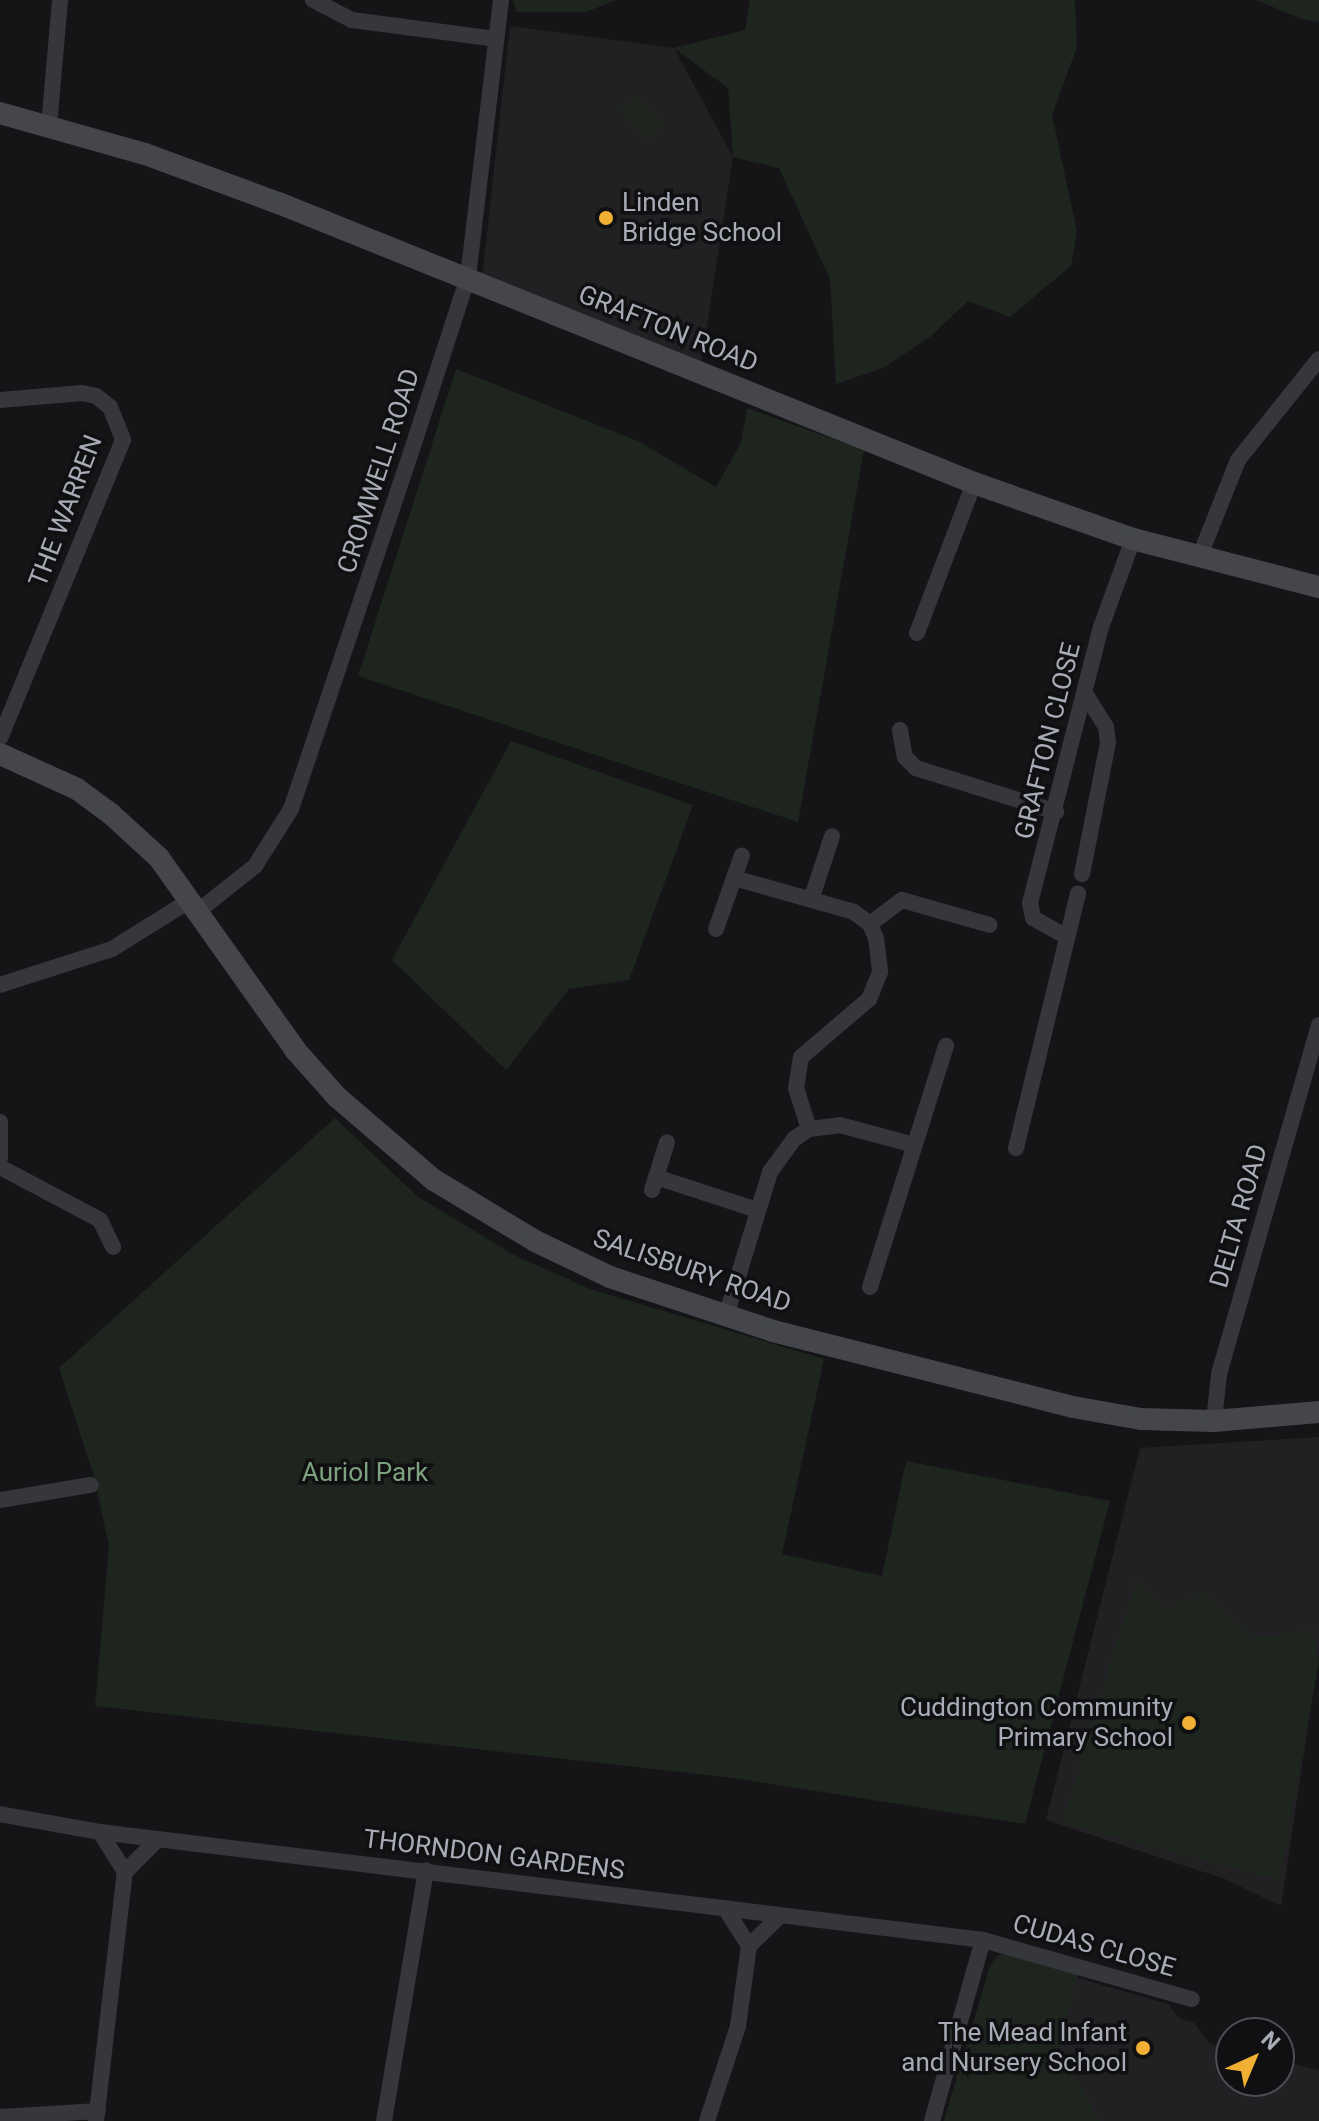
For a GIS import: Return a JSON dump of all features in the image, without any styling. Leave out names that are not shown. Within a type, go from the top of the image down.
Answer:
[{"type":"street","points":[[49,126],[60,0]]},
{"type":"street","points":[[313,0],[352,20],[496,39]]},
{"type":"street","name":"CROMWELL ROAD","points":[[0,985],[112,949],[193,906],[255,866],[291,809],[468,277],[501,0]]},
{"type":"street","name":"GRAFTON ROAD","points":[[0,113],[145,154],[468,277],[978,484],[1133,539],[1319,587]]},
{"type":"street","points":[[1199,558],[1238,460],[1319,359]]},
{"type":"street","name":"THE WARREN","points":[[0,400],[82,393],[96,396],[110,407],[123,440],[0,738]]},
{"type":"street","points":[[931,621],[978,484]]},
{"type":"street","points":[[917,633],[978,484]]},
{"type":"street","name":"GRAFTON CLOSE","points":[[1067,937],[1033,918],[1030,903],[1056,812],[1101,627],[1133,539]]},
{"type":"street","points":[[1082,874],[1108,743],[1106,727],[1086,695]]},
{"type":"street","points":[[900,730],[905,757],[916,768],[1056,812]]},
{"type":"street","name":"SALISBURY ROAD","points":[[0,754],[77,789],[111,814],[159,858],[296,1051],[337,1097],[434,1180],[535,1241],[610,1277],[726,1316],[1073,1407],[1141,1419],[1214,1421],[1319,1412]]},
{"type":"street","points":[[812,897],[832,836]]},
{"type":"street","points":[[716,929],[742,855]]},
{"type":"street","points":[[734,878],[812,897],[854,912],[870,924],[880,955],[876,986],[858,1010],[809,1046],[796,1071],[798,1101],[809,1129]]},
{"type":"street","points":[[1016,1148],[1078,893]]},
{"type":"street","points":[[870,924],[902,900],[990,925]]},
{"type":"street","name":"DELTA ROAD","points":[[1214,1421],[1219,1374],[1319,1025]]},
{"type":"street","points":[[870,1287],[946,1046]]},
{"type":"street","points":[[0,1122],[0,1158]]},
{"type":"street","points":[[726,1316],[757,1210],[780,1154],[809,1129],[855,1126],[914,1145]]},
{"type":"street","points":[[667,1142],[654,1184],[757,1210]]},
{"type":"street","points":[[0,1167],[100,1220],[113,1247]]},
{"type":"street","points":[[0,1500],[91,1485]]},
{"type":"street","name":"THORNDON GARDENS","points":[[0,1814],[157,1840],[983,1940]]},
{"type":"street","points":[[100,1832],[125,1872]]},
{"type":"street","points":[[0,2117],[97,2116],[125,1872],[157,1840]]},
{"type":"street","points":[[384,2121],[426,1871]]},
{"type":"street","points":[[725,1908],[749,1946]]},
{"type":"street","points":[[707,2121],[738,2026],[749,1946],[780,1916]]},
{"type":"street","points":[[932,2121],[983,1940]]},
{"type":"street","name":"CUDAS CLOSE","points":[[983,1940],[1192,1999]]},
{"type":"shaded area","name":"Linden Bridge School","points":[[510,26],[674,48],[733,157],[701,364],[482,278]]},
{"type":"shaded area","name":"Cuddington Community Primary School","points":[[1319,1437],[1319,1654],[1281,1906],[1225,1879],[1046,1820],[1140,1448]]},
{"type":"shaded area","points":[[998,1955],[1168,2004],[1180,2019],[1193,2022],[1210,2044],[1215,2045],[1215,2097],[1295,2097],[1295,2065],[1319,2070],[1319,2121],[944,2121],[991,1964]]},
{"type":"green space","points":[[513,0],[616,0],[586,12],[516,12]]},
{"type":"green space","points":[[750,0],[1075,0],[1077,47],[1052,115],[1077,231],[1071,266],[1010,317],[968,301],[930,337],[883,368],[836,384],[830,279],[779,168],[733,157],[728,88],[674,48],[745,30]]},
{"type":"green space","points":[[1256,0],[1319,0],[1319,22],[1302,19]]},
{"type":"green space","points":[[637,94],[665,125],[647,141],[619,109]]},
{"type":"green space","points":[[456,369],[638,441],[716,487],[741,443],[747,408],[864,450],[798,822],[358,676]]},
{"type":"green space","points":[[511,741],[693,805],[629,980],[569,989],[506,1070],[392,960]]},
{"type":"green space","name":"Auriol Park","points":[[335,1118],[417,1196],[514,1255],[590,1289],[824,1359],[782,1554],[882,1576],[906,1461],[1110,1501],[1025,1824],[733,1778],[95,1706],[109,1546],[94,1477],[59,1368]]},
{"type":"green space","points":[[1136,1580],[1166,1609],[1204,1591],[1253,1638],[1313,1630],[1319,1662],[1279,1880],[1062,1823]]},
{"type":"green space","points":[[1008,1953],[1078,1975],[1058,2048],[1100,2121],[944,2121],[990,1966],[998,1955]]},
{"type":"place","name":"Linden Bridge School","points":[[606,218]]},
{"type":"place","name":"Cuddington Community Primary School","points":[[1189,1723]]},
{"type":"place","name":"The Mead Infant and Nursery School","points":[[1143,2048]]}]
